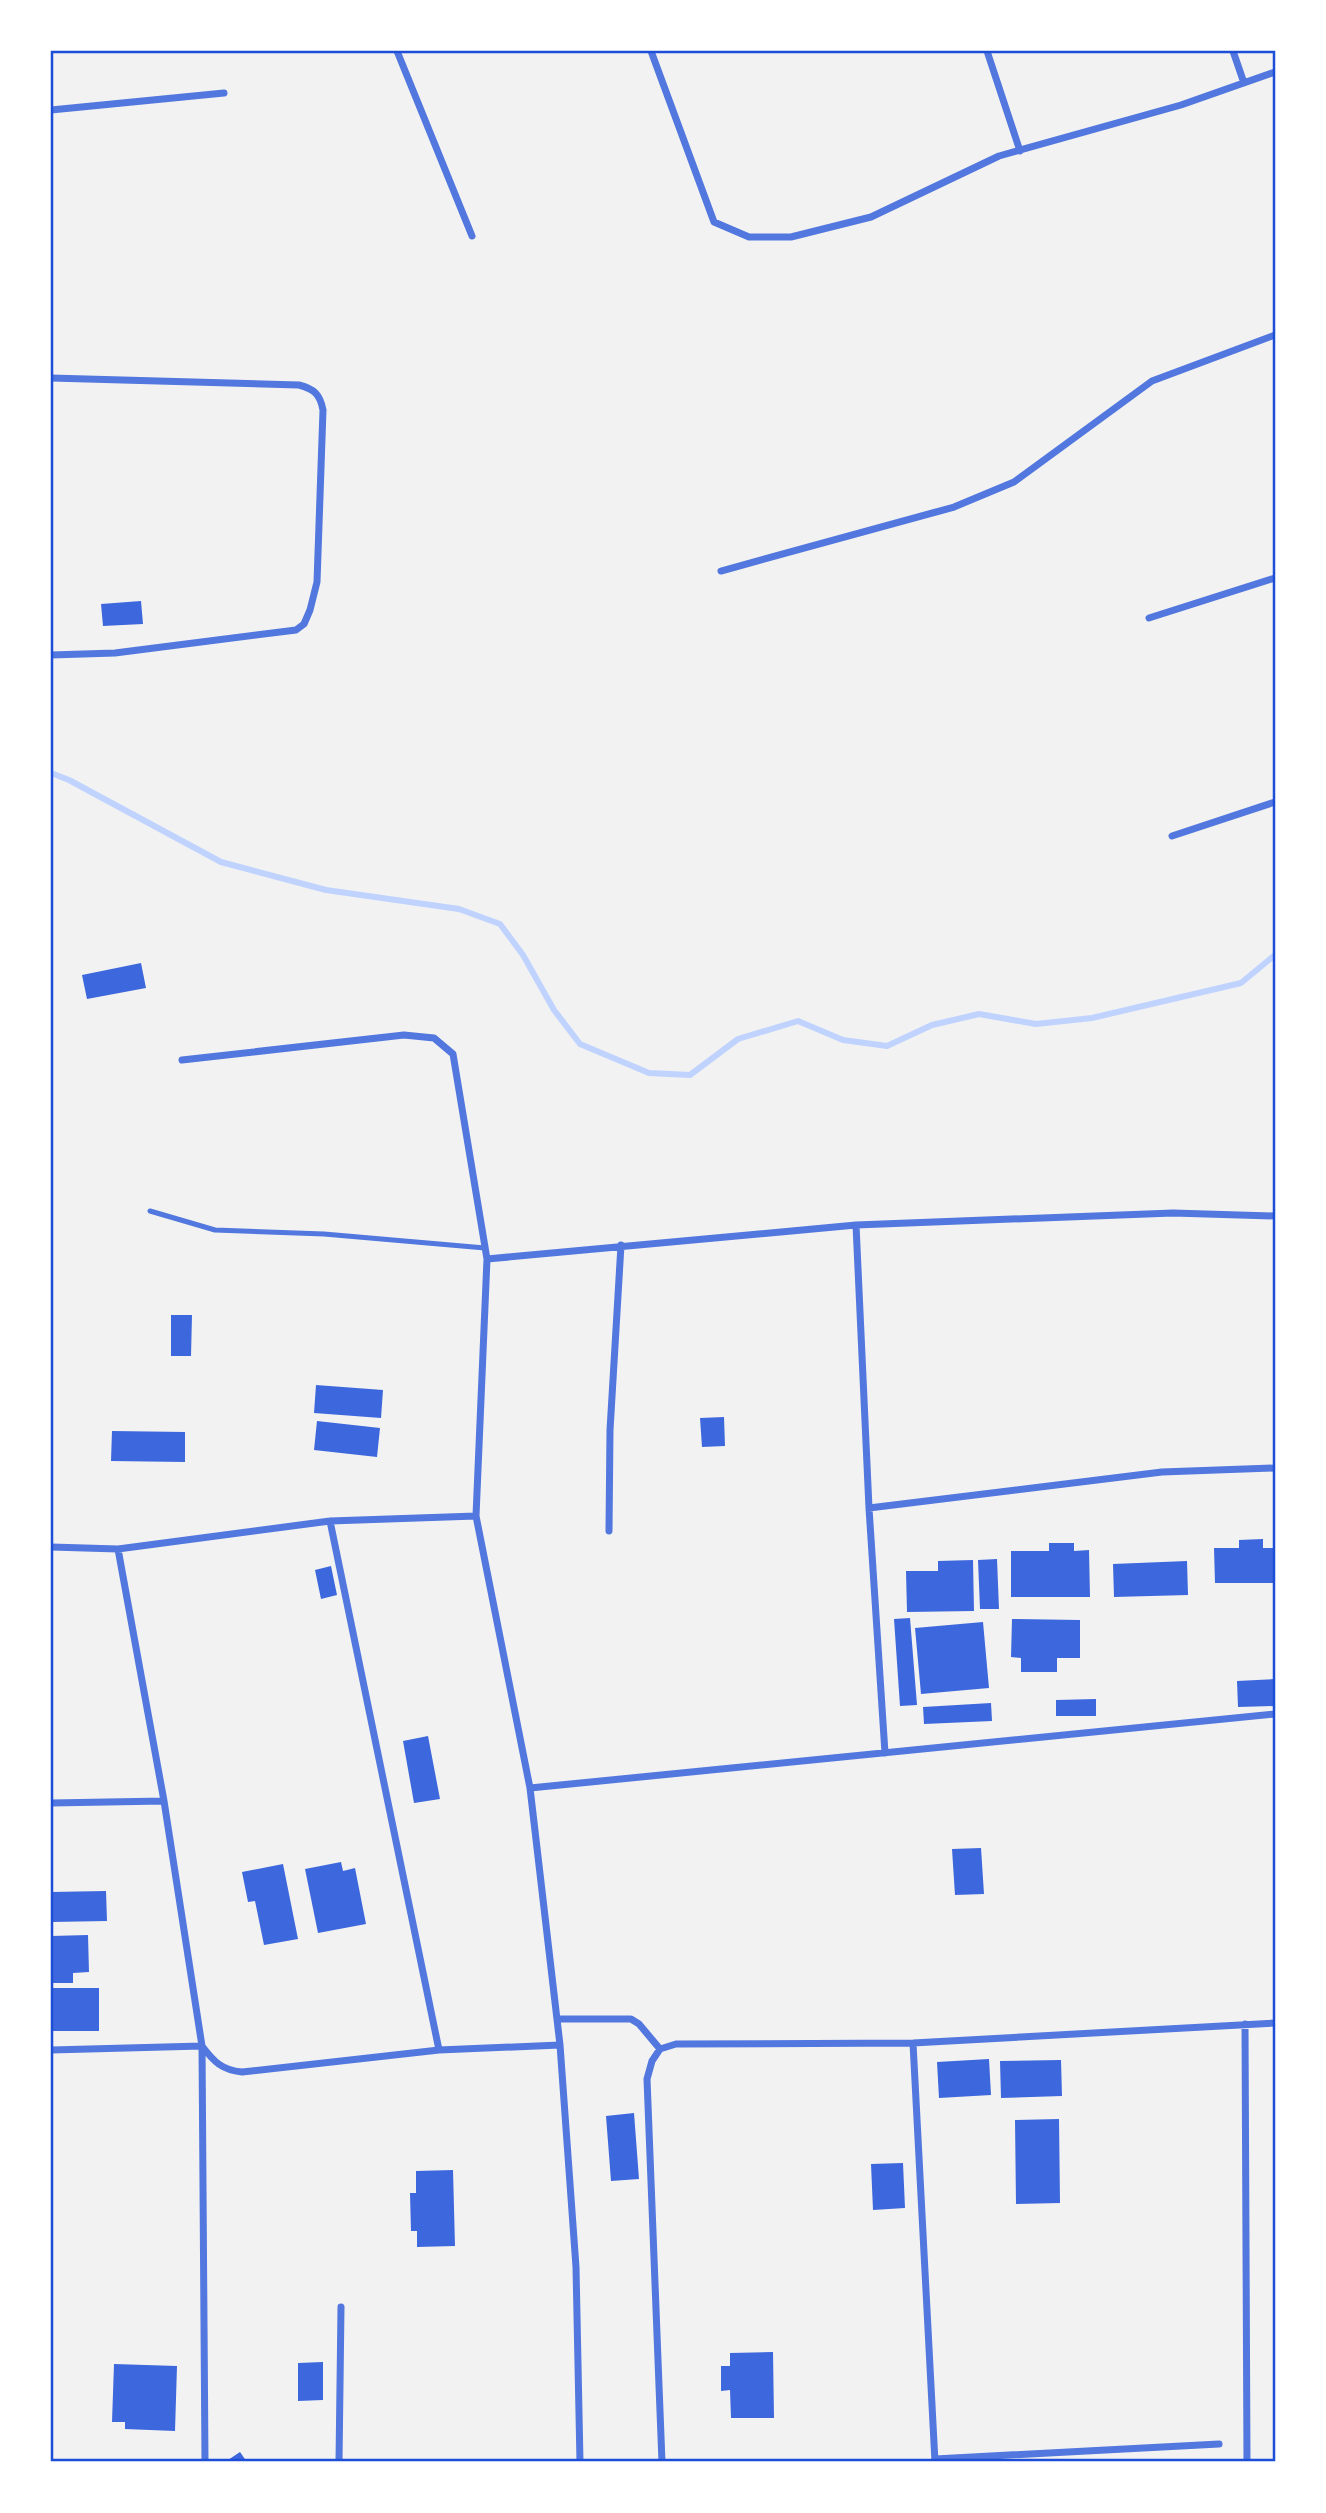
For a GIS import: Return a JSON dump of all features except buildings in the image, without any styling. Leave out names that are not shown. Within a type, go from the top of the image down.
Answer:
[{"type":"street","points":[[397,51],[472,236]]},
{"type":"street","points":[[651,51],[714,222],[749,237],[792,237],[871,217],[999,156],[1181,106],[1275,72]]},
{"type":"street","points":[[986,51],[1020,151]]},
{"type":"street","points":[[1233,51],[1244,83]]},
{"type":"street","points":[[51,110],[224,93]]},
{"type":"street","points":[[721,571],[954,507],[1014,482],[1152,381],[1275,335]]},
{"type":"street","points":[[51,378],[299,385],[313,388],[321,398],[323,410],[317,582],[304,624],[296,631],[115,653],[51,655]]},
{"type":"street","points":[[1149,618],[1275,578]]},
{"type":"street","points":[[1172,836],[1275,802]]},
{"type":"street","points":[[182,1060],[404,1035],[434,1038],[453,1054],[487,1259],[477,1516],[530,1788],[560,2045],[576,2267],[580,2462]]},
{"type":"street","points":[[487,1259],[856,1225],[1173,1213],[1275,1216]]},
{"type":"street","points":[[856,1225],[869,1508],[885,1753]]},
{"type":"street","points":[[609,1531],[610,1430],[621,1245]]},
{"type":"street","points":[[869,1508],[1162,1472],[1275,1468]]},
{"type":"street","points":[[51,1546],[118,1549],[330,1521],[477,1516]]},
{"type":"street","points":[[330,1521],[439,2050]]},
{"type":"street","points":[[118,1549],[164,1801],[202,2046],[205,2462]]},
{"type":"street","points":[[530,1788],[1275,1714]]},
{"type":"street","points":[[51,1803],[164,1801]]},
{"type":"street","points":[[557,2019],[631,2019],[639,2024],[660,2049]]},
{"type":"street","points":[[662,2462],[647,2079],[652,2061],[660,2049],[676,2044],[913,2043],[1275,2023]]},
{"type":"street","points":[[1245,2024],[1247,2462]]},
{"type":"street","points":[[913,2043],[935,2461],[1219,2444]]},
{"type":"street","points":[[202,2046],[226,2071],[242,2072],[439,2050],[560,2045]]},
{"type":"street","points":[[51,2050],[202,2046]]},
{"type":"street","points":[[339,2462],[341,2307]]},
{"type":"lane","points":[[149,1211],[215,1230],[324,1234],[485,1248]]},
{"type":"waterway","points":[[51,773],[69,780],[221,862],[326,890],[459,909],[500,924],[523,955],[554,1010],[580,1044],[649,1073],[690,1075],[738,1039],[798,1021],[843,1040],[887,1046],[932,1025],[979,1014],[1036,1024],[1092,1018],[1241,983],[1275,955]]}]
